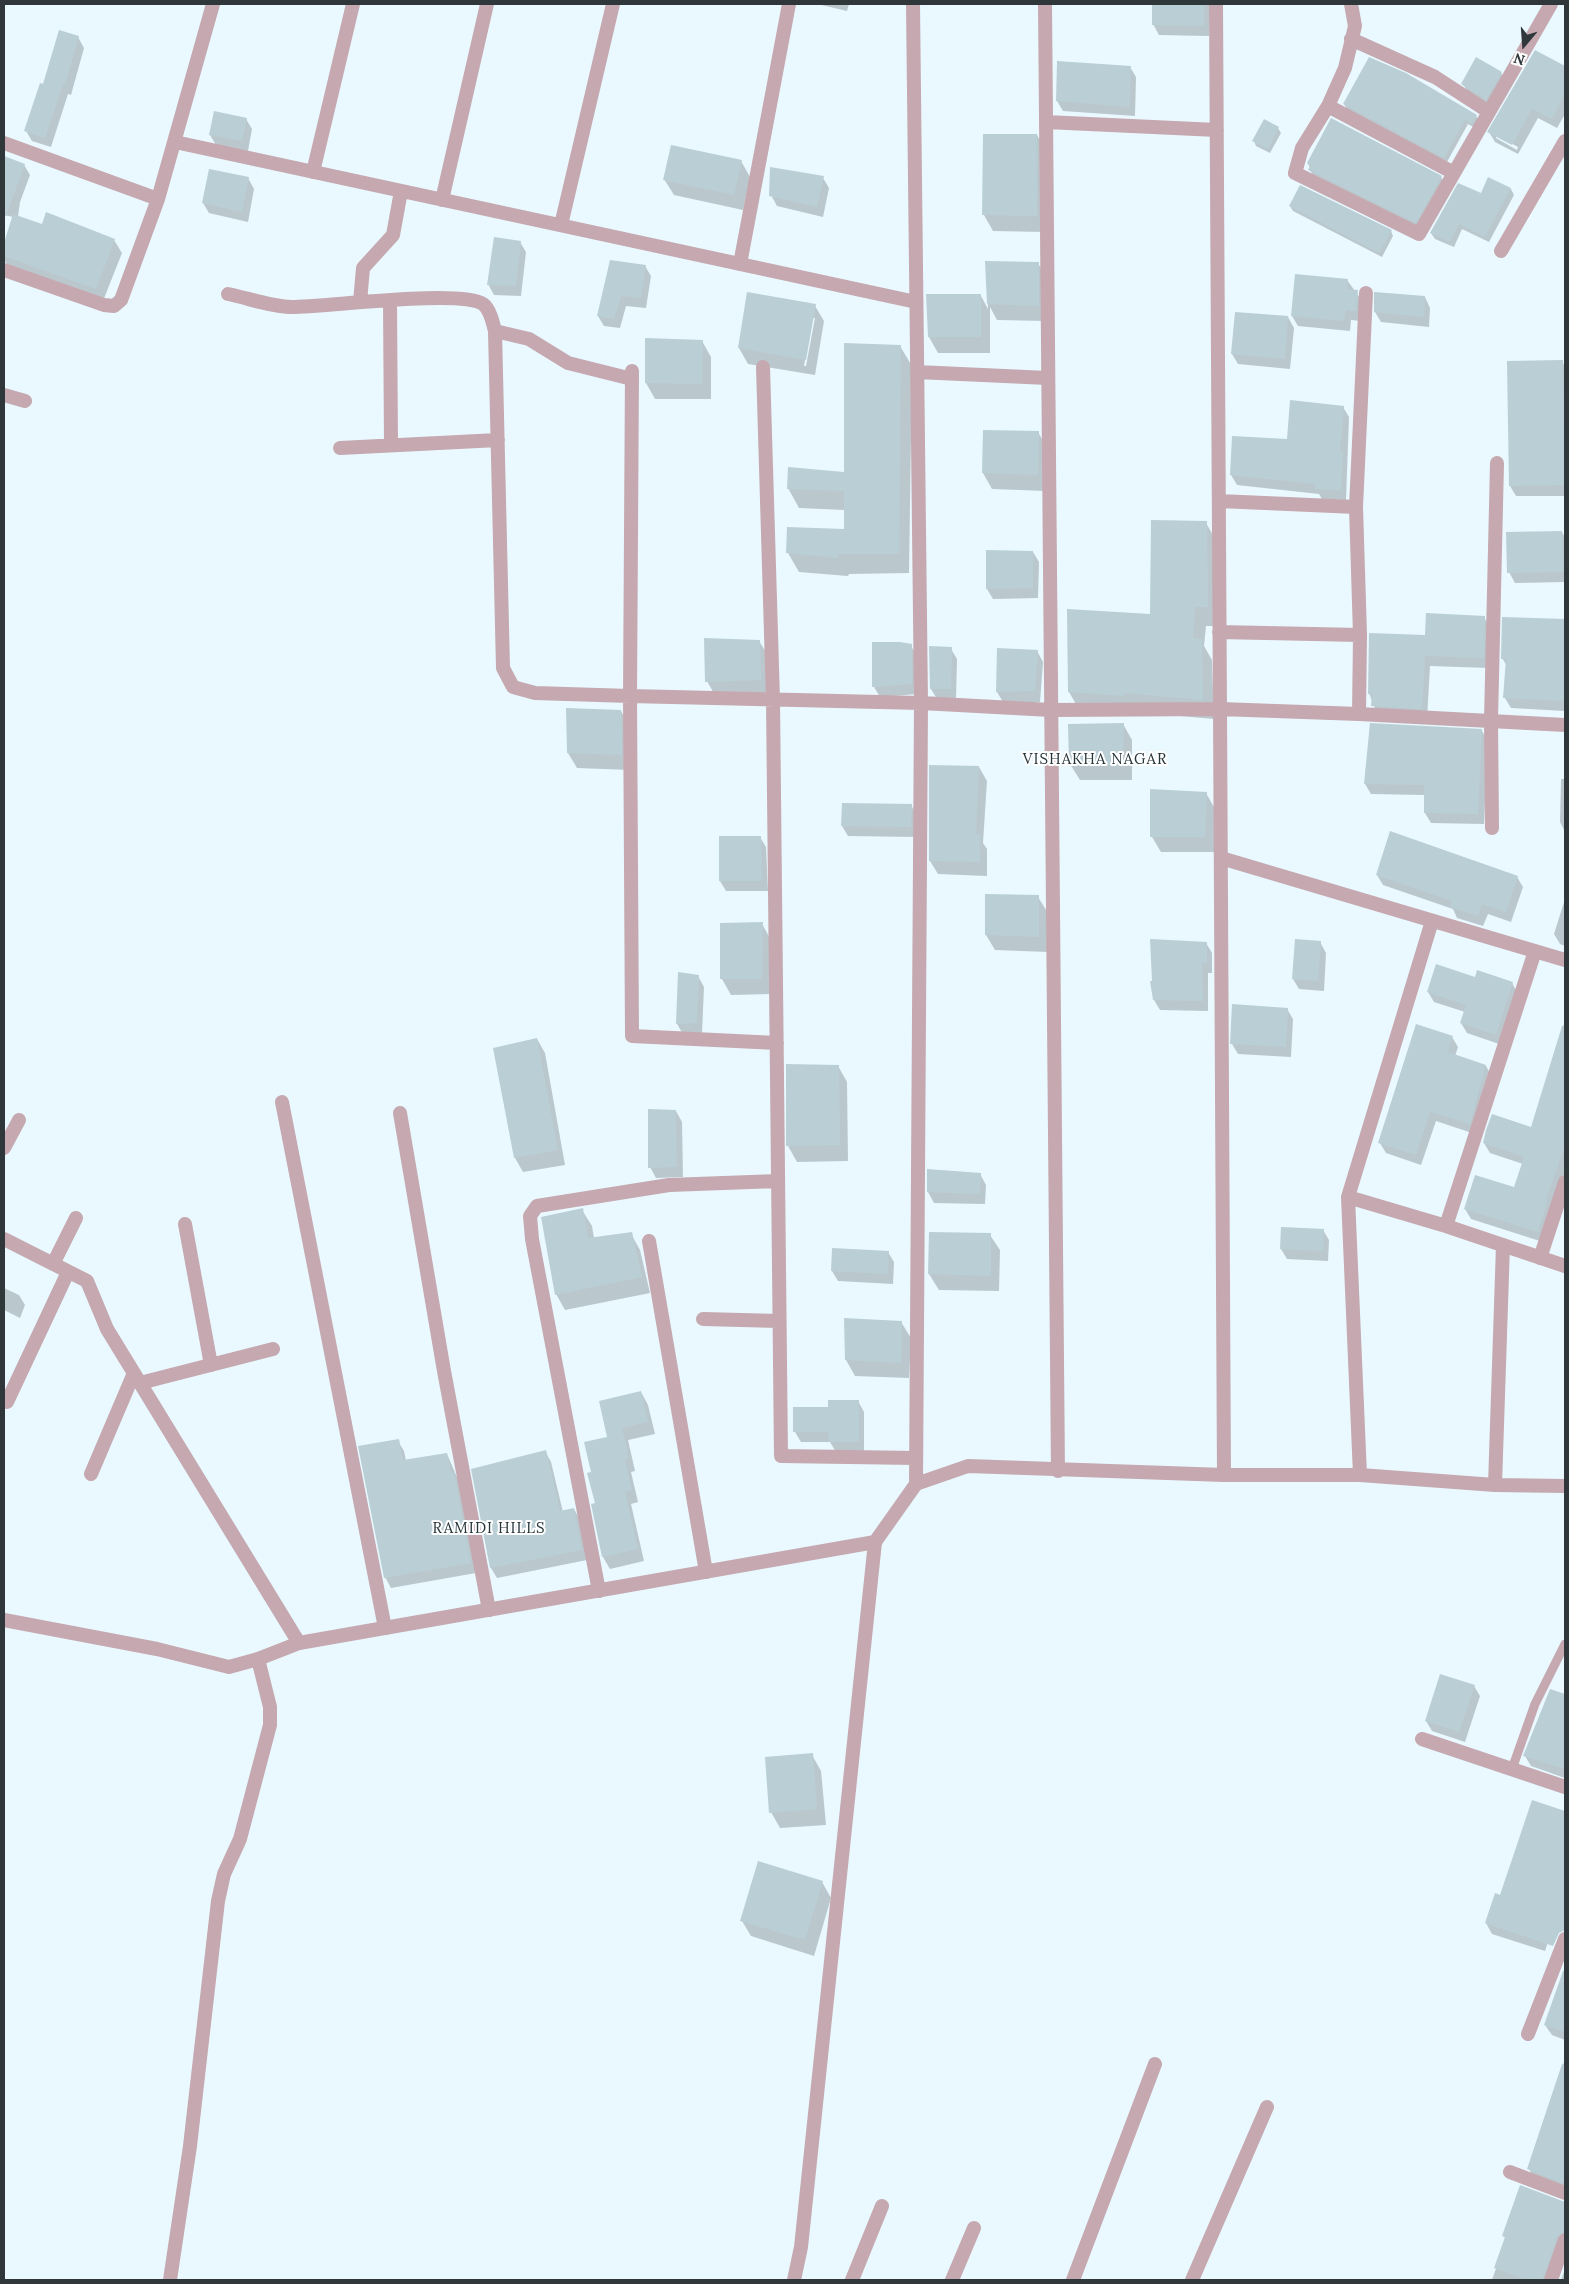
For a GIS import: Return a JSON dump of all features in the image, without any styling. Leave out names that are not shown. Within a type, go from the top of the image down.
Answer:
[{"type":"street","points":[[4,270],[104,305],[114,306],[121,300],[158,199],[213,4]]},
{"type":"street","points":[[313,172],[353,4]]},
{"type":"street","points":[[442,200],[487,4]]},
{"type":"street","points":[[560,225],[613,4]]},
{"type":"street","points":[[740,264],[789,4]]},
{"type":"street","points":[[794,2280],[802,2237],[875,1542],[916,1484],[920,703],[914,4]]},
{"type":"street","points":[[1045,4],[1058,1471]]},
{"type":"street","points":[[1216,4],[1224,1475]]},
{"type":"street","points":[[1351,4],[1355,26],[1345,68],[1328,106],[1302,148],[1295,173],[1419,234],[1551,4]]},
{"type":"street","points":[[1351,39],[1434,77],[1489,112]]},
{"type":"street","points":[[1328,106],[1454,173]]},
{"type":"street","points":[[1046,122],[1217,130]]},
{"type":"street","points":[[1501,251],[1565,141]]},
{"type":"street","points":[[175,142],[916,302]]},
{"type":"street","points":[[4,143],[158,199]]},
{"type":"street","points":[[360,302],[363,268],[393,236],[402,191]]},
{"type":"street","points":[[1358,714],[1360,635],[1356,507],[1366,293]]},
{"type":"street","points":[[228,294],[290,308],[390,300],[468,299],[484,304],[491,316],[495,331],[503,668],[513,687],[535,693],[920,703],[1051,710],[1220,710],[1358,714],[1565,725]]},
{"type":"street","points":[[390,300],[391,445]]},
{"type":"street","points":[[495,331],[529,339],[568,363],[632,375],[630,696],[632,1036],[776,1043]]},
{"type":"street","points":[[763,367],[773,700],[781,1456],[916,1458]]},
{"type":"street","points":[[917,372],[1048,378]]},
{"type":"street","points":[[4,395],[25,401]]},
{"type":"street","points":[[340,448],[498,440]]},
{"type":"street","points":[[1492,828],[1491,720],[1496,463]]},
{"type":"street","points":[[1219,501],[1356,507]]},
{"type":"street","points":[[1219,632],[1360,635]]},
{"type":"street","points":[[1221,858],[1565,960]]},
{"type":"street","points":[[1360,1476],[1348,1197],[1432,921]]},
{"type":"street","points":[[1446,1226],[1535,951]]},
{"type":"street","points":[[282,1102],[385,1628]]},
{"type":"street","points":[[400,1114],[444,1371],[489,1610]]},
{"type":"street","points":[[4,1148],[19,1120]]},
{"type":"street","points":[[599,1591],[532,1239],[530,1216],[537,1206],[669,1185],[778,1181]]},
{"type":"street","points":[[1540,1258],[1565,1182]]},
{"type":"street","points":[[1348,1197],[1446,1226],[1565,1266]]},
{"type":"street","points":[[53,1264],[76,1218]]},
{"type":"street","points":[[185,1224],[211,1365]]},
{"type":"street","points":[[4,1239],[87,1281],[107,1330],[299,1643]]},
{"type":"street","points":[[649,1241],[706,1572]]},
{"type":"street","points":[[1495,1485],[1503,1245]]},
{"type":"street","points":[[7,1402],[68,1272]]},
{"type":"street","points":[[703,1320],[779,1321]]},
{"type":"street","points":[[137,1378],[211,1365],[273,1349]]},
{"type":"street","points":[[91,1474],[137,1378]]},
{"type":"street","points":[[916,1484],[968,1466],[1058,1471],[1360,1476],[1495,1485],[1565,1486]]},
{"type":"street","points":[[4,1620],[157,1649],[229,1667],[258,1659],[299,1643],[875,1542]]},
{"type":"street","points":[[170,2280],[190,2146],[218,1901],[224,1874],[240,1840],[270,1725],[270,1708],[258,1659]]},
{"type":"street","points":[[1422,1739],[1565,1787]]},
{"type":"street","points":[[1528,2034],[1565,1939]]},
{"type":"street","points":[[1073,2280],[1155,2064]]},
{"type":"street","points":[[1192,2280],[1267,2107]]},
{"type":"street","points":[[1510,2172],[1565,2193]]},
{"type":"street","points":[[852,2280],[882,2206]]},
{"type":"street","points":[[952,2280],[974,2228]]},
{"type":"street","points":[[1551,2280],[1565,2240]]},
{"type":"lane","points":[[1512,1769],[1535,1704],[1565,1644]]},
{"type":"building","points":[[1152,4],[1204,4],[1204,26],[1152,25]]},
{"type":"building","points":[[59,30],[79,36],[65,85],[63,84],[45,138],[24,131],[40,83],[43,84]]},
{"type":"building","points":[[1535,50],[1565,66],[1565,94],[1552,119],[1532,109],[1512,145],[1487,132]]},
{"type":"building","points":[[1369,57],[1406,73],[1477,115],[1472,124],[1465,120],[1444,158],[1343,104]]},
{"type":"building","points":[[1476,57],[1502,72],[1486,100],[1461,84]]},
{"type":"building","points":[[1057,61],[1131,66],[1130,107],[1056,101]]},
{"type":"building","points":[[214,111],[247,118],[242,141],[209,135]]},
{"type":"building","points":[[1331,118],[1442,176],[1416,223],[1308,170],[1310,166],[1307,163]]},
{"type":"building","points":[[1264,119],[1279,127],[1268,149],[1252,141]]},
{"type":"building","points":[[983,134],[1037,134],[1037,216],[982,215]]},
{"type":"building","points":[[671,145],[742,160],[734,195],[663,180]]},
{"type":"building","points":[[4,156],[25,164],[6,216],[4,216]]},
{"type":"building","points":[[770,167],[824,176],[817,207],[769,196]]},
{"type":"building","points":[[209,169],[249,177],[242,212],[202,203]]},
{"type":"building","points":[[1488,177],[1511,188],[1485,237],[1459,224],[1450,242],[1430,233],[1458,183],[1481,193]]},
{"type":"building","points":[[1300,185],[1392,230],[1379,253],[1289,206]]},
{"type":"building","points":[[46,212],[115,239],[96,289],[4,256],[4,243],[13,214],[42,224]]},
{"type":"building","points":[[494,237],[521,241],[516,286],[487,285]]},
{"type":"building","points":[[610,260],[646,265],[641,298],[621,296],[614,319],[597,316]]},
{"type":"building","points":[[985,261],[1039,262],[1039,306],[987,304]]},
{"type":"building","points":[[1295,274],[1348,279],[1347,289],[1358,290],[1356,311],[1346,310],[1344,321],[1291,316]]},
{"type":"building","points":[[747,292],[816,304],[806,360],[738,348]]},
{"type":"building","points":[[1374,292],[1425,296],[1424,317],[1374,312]]},
{"type":"building","points":[[926,294],[981,294],[981,337],[928,337]]},
{"type":"building","points":[[1235,312],[1288,316],[1285,359],[1231,354]]},
{"type":"building","points":[[645,338],[703,340],[702,384],[645,383]]},
{"type":"building","points":[[844,343],[901,345],[899,554],[838,554],[838,558],[786,553],[787,527],[844,529],[844,491],[787,489],[788,467],[844,472]]},
{"type":"building","points":[[1563,360],[1565,485],[1509,486],[1507,361]]},
{"type":"building","points":[[1290,400],[1344,406],[1340,451],[1343,451],[1341,490],[1315,489],[1315,484],[1230,475],[1232,436],[1287,439]]},
{"type":"building","points":[[983,430],[1039,431],[1038,475],[982,473]]},
{"type":"building","points":[[1151,520],[1207,521],[1208,607],[1195,607],[1193,638],[1202,639],[1203,700],[1125,693],[1124,696],[1068,692],[1067,609],[1150,614]]},
{"type":"building","points":[[1562,531],[1564,572],[1507,573],[1506,532]]},
{"type":"building","points":[[986,550],[1033,551],[1033,588],[986,589]]},
{"type":"building","points":[[1426,613],[1485,616],[1484,658],[1425,656],[1422,709],[1371,706],[1372,694],[1368,694],[1369,633],[1425,635]]},
{"type":"building","points":[[1502,617],[1565,619],[1565,701],[1503,698],[1506,659],[1501,659]]},
{"type":"building","points":[[704,638],[760,640],[761,680],[705,682]]},
{"type":"building","points":[[872,642],[912,644],[912,684],[872,687]]},
{"type":"building","points":[[929,646],[952,647],[951,689],[930,689]]},
{"type":"building","points":[[997,648],[1038,650],[1035,691],[996,692]]},
{"type":"building","points":[[566,708],[621,710],[622,755],[567,753]]},
{"type":"building","points":[[1124,723],[1123,765],[1069,764],[1068,724]]},
{"type":"building","points":[[1370,723],[1482,729],[1478,814],[1424,813],[1424,785],[1364,784]]},
{"type":"building","points":[[929,765],[979,766],[976,834],[980,834],[980,862],[929,861]]},
{"type":"building","points":[[1150,789],[1207,792],[1205,837],[1150,837]]},
{"type":"building","points":[[842,803],[912,804],[911,827],[841,826]]},
{"type":"building","points":[[1390,831],[1518,876],[1506,912],[1482,904],[1478,916],[1450,907],[1452,901],[1376,875]]},
{"type":"building","points":[[719,836],[761,836],[762,881],[719,881]]},
{"type":"building","points":[[985,894],[1039,895],[1039,937],[985,935]]},
{"type":"building","points":[[763,922],[762,979],[720,979],[720,923]]},
{"type":"building","points":[[1150,939],[1207,942],[1207,963],[1202,963],[1203,1001],[1153,1000],[1150,981],[1152,981]]},
{"type":"building","points":[[1295,939],[1321,941],[1318,981],[1292,979]]},
{"type":"building","points":[[1436,964],[1475,977],[1477,970],[1513,982],[1496,1035],[1460,1023],[1466,1005],[1427,992]]},
{"type":"building","points":[[678,972],[699,975],[697,1023],[676,1024]]},
{"type":"building","points":[[1232,1004],[1288,1008],[1286,1047],[1230,1044]]},
{"type":"building","points":[[1416,1024],[1453,1036],[1448,1052],[1486,1065],[1470,1124],[1430,1112],[1416,1155],[1378,1143]]},
{"type":"building","points":[[1562,1026],[1565,1026],[1565,1146],[1546,1199],[1548,1199],[1538,1232],[1464,1209],[1475,1175],[1514,1187],[1524,1157],[1483,1143],[1486,1130],[1492,1114],[1531,1127]]},
{"type":"building","points":[[537,1038],[558,1150],[514,1158],[493,1048]]},
{"type":"building","points":[[786,1064],[839,1065],[840,1145],[786,1146]]},
{"type":"building","points":[[648,1109],[676,1110],[677,1167],[648,1168]]},
{"type":"building","points":[[927,1169],[981,1173],[980,1194],[927,1192]]},
{"type":"building","points":[[583,1208],[588,1238],[632,1232],[642,1277],[555,1295],[541,1217]]},
{"type":"building","points":[[1281,1227],[1324,1229],[1323,1251],[1280,1249]]},
{"type":"building","points":[[929,1232],[991,1233],[991,1276],[928,1274]]},
{"type":"building","points":[[832,1248],[889,1251],[888,1274],[831,1271]]},
{"type":"building","points":[[844,1318],[902,1321],[901,1363],[845,1360]]},
{"type":"building","points":[[641,1391],[648,1422],[622,1428],[629,1459],[625,1459],[632,1490],[625,1492],[638,1549],[602,1557],[591,1504],[595,1503],[587,1473],[591,1472],[584,1442],[607,1437],[599,1401]]},
{"type":"building","points":[[828,1400],[859,1400],[859,1442],[829,1442],[828,1432],[793,1432],[793,1407],[828,1407]]},
{"type":"building","points":[[399,1439],[403,1460],[447,1453],[451,1473],[454,1472],[471,1563],[384,1578],[358,1446]]},
{"type":"building","points":[[546,1450],[560,1511],[574,1508],[582,1550],[490,1568],[471,1469]]},
{"type":"building","points":[[1440,1674],[1475,1685],[1459,1732],[1425,1721]]},
{"type":"building","points":[[1550,1689],[1565,1694],[1565,1769],[1523,1756]]},
{"type":"building","points":[[813,1753],[817,1809],[769,1813],[765,1757]]},
{"type":"building","points":[[1532,1800],[1565,1811],[1565,1930],[1559,1933],[1553,1946],[1485,1923],[1495,1893],[1500,1895]]},
{"type":"building","points":[[758,1861],[823,1881],[805,1940],[740,1921]]},
{"type":"building","points":[[1563,1971],[1565,1971],[1565,2032],[1544,2025]]},
{"type":"building","points":[[1562,2064],[1565,2065],[1565,2184],[1527,2169]]},
{"type":"building","points":[[1520,2185],[1565,2202],[1565,2231],[1557,2237],[1542,2280],[1527,2280],[1494,2268],[1505,2237],[1502,2236]]},
{"type":"district","name":"VISHAKHA NAGAR","points":[[1095,760]]},
{"type":"district","name":"RAMIDI HILLS","points":[[489,1529]]}]
